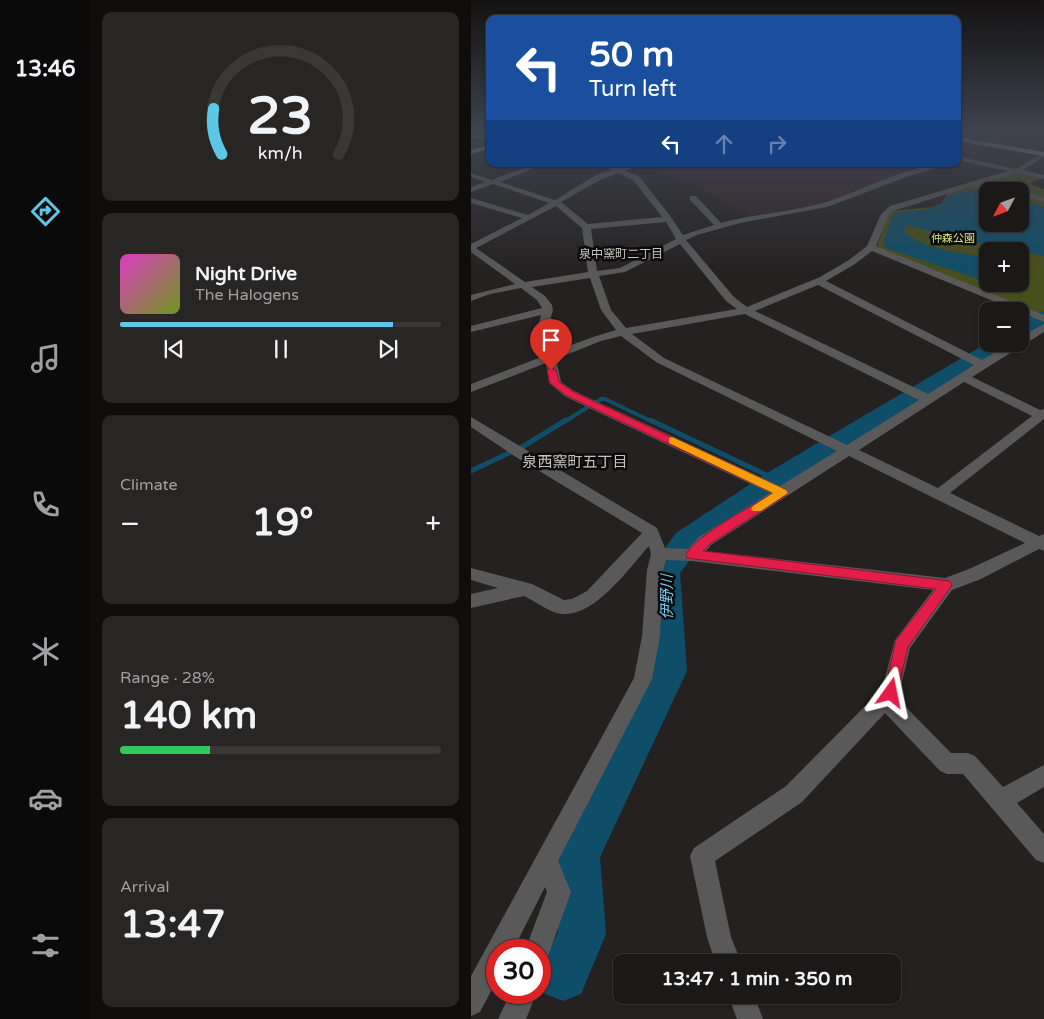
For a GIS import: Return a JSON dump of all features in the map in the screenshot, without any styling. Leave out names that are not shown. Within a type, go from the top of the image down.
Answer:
[{"type":"street","points":[[483,180],[557,203],[586,228],[593,273],[606,310],[623,332],[673,367],[1043,543]]},
{"type":"street","points":[[471,190],[499,180]]},
{"type":"street","points":[[596,180],[557,203],[471,247],[541,298],[547,305],[548,310],[543,322],[555,383],[585,401],[782,493]]},
{"type":"street","points":[[637,180],[668,219],[681,240],[713,276],[730,299],[746,311],[927,399]]},
{"type":"street","points":[[471,298],[488,292],[593,273],[622,270],[694,233],[719,226],[825,205],[892,180]]},
{"type":"street","points":[[471,388],[597,339],[623,332],[746,311],[818,281],[852,262],[871,247],[885,214],[893,208],[985,180]]},
{"type":"street","points":[[946,192],[951,193],[979,186]]},
{"type":"street","points":[[1029,196],[1044,200]]},
{"type":"street","points":[[693,198],[719,226]]},
{"type":"street","points":[[471,200],[529,218]]},
{"type":"street","points":[[586,228],[668,219]]},
{"type":"street","points":[[871,247],[1039,317]]},
{"type":"street","points":[[818,281],[982,365]]},
{"type":"street","points":[[471,329],[548,310]]},
{"type":"street","points":[[1029,336],[1044,327]]},
{"type":"street","points":[[692,554],[705,541],[1003,352]]},
{"type":"street","points":[[939,494],[1042,414],[963,377]]},
{"type":"street","points":[[471,422],[652,532],[659,554],[655,570],[651,636],[643,680],[505,939]]},
{"type":"street","points":[[471,574],[526,589],[562,607],[575,606],[593,596],[652,532]]},
{"type":"street","points":[[659,554],[692,554],[946,585],[1043,543]]},
{"type":"street","points":[[726,954],[719,937],[702,856],[794,794],[891,693],[901,645],[946,585]]},
{"type":"street","points":[[471,601],[526,589]]},
{"type":"street","points":[[885,699],[947,764],[968,763],[1044,852]]},
{"type":"street","points":[[1000,802],[1044,775]]},
{"type":"street","points":[[542,939],[559,892],[547,862]]},
{"type":"street","points":[[471,1003],[486,975]]},
{"type":"street","points":[[511,1019],[519,1004]]},
{"type":"street","points":[[744,1004],[750,1019]]},
{"type":"shaded area","points":[[680,180],[883,180],[824,203],[751,216],[691,183]]},
{"type":"green space","name":"仲森公園","points":[[994,180],[1038,180],[1030,184],[1044,189],[1044,316],[1029,310],[1029,302],[1010,302],[985,292],[1029,292],[1029,242],[979,242],[979,289],[877,246],[887,217],[893,211],[932,207],[942,203],[948,193],[979,184],[979,232],[1029,232],[1029,182],[986,182]]},
{"type":"water","points":[[979,189],[979,232],[1029,232],[1029,202],[1044,207],[1044,256],[1029,253],[1029,242],[979,243],[908,225],[904,228],[904,232],[913,238],[933,247],[979,257],[979,279],[889,249],[883,245],[893,215],[900,212],[924,210],[938,206],[949,195]]},
{"type":"waterway","name":"伊野川","points":[[1029,327],[1044,317]]},
{"type":"waterway","name":"伊野川","points":[[563,976],[582,934],[578,855],[669,671],[664,571],[687,541],[777,480],[988,352]]},
{"type":"waterway","points":[[564,422],[601,399],[605,399],[653,422]]},
{"type":"waterway","points":[[471,471],[524,446],[566,420]]},
{"type":"waterway","points":[[650,420],[777,480]]},
{"type":"slow traffic","points":[[672,441],[782,493],[757,509]]},
{"type":"district","name":"泉中窯町二丁目","points":[[621,254]]},
{"type":"district","name":"泉西窯町五丁目","points":[[575,462]]},
{"type":"route","points":[[551,370],[555,383],[571,394],[782,493],[705,541],[692,554],[946,585],[901,645],[891,693]]}]
